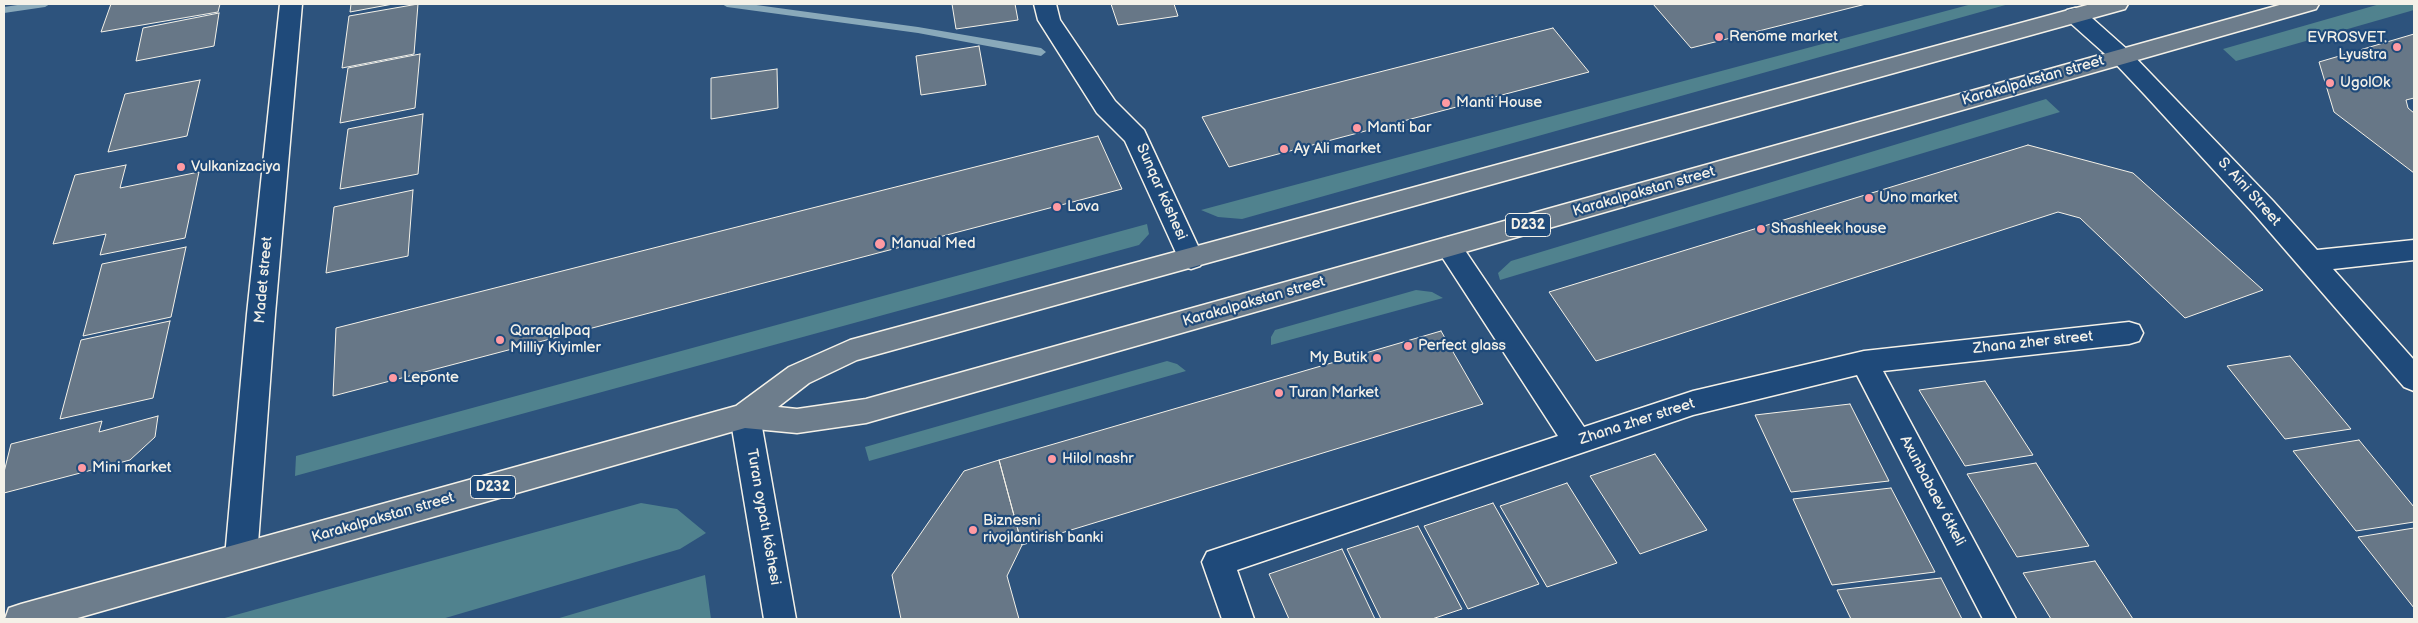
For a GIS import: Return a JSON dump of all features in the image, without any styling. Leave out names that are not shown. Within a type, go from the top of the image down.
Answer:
[{"type":"main road","name":"Karakalpakstan street","points":[[745,416],[799,374],[850,351],[2117,4]]},
{"type":"main road","name":"Karakalpakstan street","points":[[21,619],[745,416],[797,421],[866,411],[2308,4]]},
{"type":"street","name":"Madet street","points":[[241,558],[261,314],[291,4]]},
{"type":"street","name":"Sunqar kóshesi","points":[[1045,4],[1049,20],[1106,107],[1136,136],[1191,259]]},
{"type":"street","name":"S. Aini Street","points":[[2075,15],[2122,56],[2311,261],[2414,378]]},
{"type":"street","points":[[1449,247],[1578,442]]},
{"type":"street","points":[[2311,261],[2414,250]]},
{"type":"street","name":"Zhana zher street","points":[[1238,619],[1218,562],[1693,403],[1864,362],[2129,333]]},
{"type":"street","name":"Axunbabaev ótkeli","points":[[1864,362],[2000,619]]},
{"type":"street","name":"Turan oypatı kóshesi","points":[[745,416],[780,619]]},
{"type":"green space","points":[[1972,4],[2009,4],[1242,219],[1218,217],[1201,210]]},
{"type":"green space","points":[[2380,4],[2414,4],[2414,10],[2236,61],[2223,49]]},
{"type":"green space","points":[[2046,99],[2060,112],[1500,280],[1498,273],[1511,261]]},
{"type":"green space","points":[[1147,224],[1149,234],[1139,245],[295,476],[296,456]]},
{"type":"green space","points":[[1416,290],[1432,292],[1443,298],[1271,345],[1271,337],[1275,330]]},
{"type":"green space","points":[[1167,361],[1177,364],[1186,371],[869,461],[865,447]]},
{"type":"green space","points":[[641,503],[677,509],[706,533],[680,549],[442,619],[221,619]]},
{"type":"green space","points":[[705,575],[711,619],[556,619]]},
{"type":"building","points":[[111,4],[220,4],[218,12],[101,32]]},
{"type":"building","points":[[351,4],[393,4],[350,12]]},
{"type":"building","points":[[418,4],[414,54],[342,68],[349,16]]},
{"type":"building","points":[[952,4],[1015,4],[1018,20],[956,29]]},
{"type":"building","points":[[1111,4],[1174,4],[1178,16],[1118,25]]},
{"type":"building","points":[[1653,4],[1866,4],[1691,48]]},
{"type":"building","points":[[219,13],[214,46],[136,61],[143,28]]},
{"type":"building","points":[[1553,28],[1589,72],[1229,167],[1202,117]]},
{"type":"building","points":[[2414,34],[2414,98],[2406,100],[2408,108],[2414,113],[2414,173],[2334,112],[2319,62]]},
{"type":"building","points":[[979,46],[986,85],[921,95],[916,56]]},
{"type":"building","points":[[420,54],[415,108],[340,123],[348,68]]},
{"type":"building","points":[[777,69],[778,108],[711,119],[711,78]]},
{"type":"building","points":[[200,80],[187,136],[108,152],[125,94]]},
{"type":"building","points":[[423,114],[418,174],[340,189],[348,129]]},
{"type":"building","points":[[1098,136],[1122,189],[333,396],[336,328]]},
{"type":"building","points":[[2028,145],[2133,173],[2263,290],[2185,318],[2080,218],[2058,212],[1596,361],[1549,292]]},
{"type":"building","points":[[126,165],[120,188],[199,172],[185,238],[100,255],[106,234],[53,244],[75,175]]},
{"type":"building","points":[[413,190],[408,256],[326,273],[334,207]]},
{"type":"building","points":[[186,247],[171,317],[83,336],[102,264]]},
{"type":"building","points":[[170,321],[153,398],[60,419],[81,340]]},
{"type":"building","points":[[1441,331],[1483,404],[1022,545],[999,460]]},
{"type":"building","points":[[2290,356],[2351,429],[2285,439],[2227,366]]},
{"type":"building","points":[[1985,381],[2033,455],[1965,466],[1919,390]]},
{"type":"building","points":[[1850,404],[1889,481],[1791,492],[1755,415]]},
{"type":"building","points":[[158,416],[155,437],[130,460],[4,493],[4,472],[11,444],[102,421],[99,432]]},
{"type":"building","points":[[2359,440],[2414,507],[2414,522],[2356,531],[2293,451]]},
{"type":"building","points":[[1655,454],[1707,530],[1640,554],[1590,476]]},
{"type":"building","points":[[999,460],[1022,545],[1007,576],[1019,619],[901,619],[892,575],[964,471]]},
{"type":"building","points":[[2036,463],[2089,546],[2017,557],[1967,474]]},
{"type":"building","points":[[1567,483],[1617,563],[1547,587],[1500,506]]},
{"type":"building","points":[[1891,488],[1935,572],[1832,585],[1793,499]]},
{"type":"building","points":[[1493,503],[1539,584],[1468,609],[1424,526]]},
{"type":"building","points":[[1418,526],[1462,609],[1432,619],[1381,619],[1347,549]]},
{"type":"building","points":[[2414,528],[2414,608],[2358,537]]},
{"type":"building","points":[[1342,549],[1375,619],[1289,619],[1269,574]]},
{"type":"building","points":[[2095,561],[2133,619],[2051,619],[2023,573]]},
{"type":"building","points":[[1941,578],[1962,619],[1851,619],[1837,590]]},
{"type":"waterway","points":[[4,10],[45,4]]},
{"type":"waterway","points":[[727,4],[918,30],[1041,52]]},
{"type":"place","name":"Renome market","points":[[1719,37]]},
{"type":"place","name":"EVROSVET. Lyustra","points":[[2397,47]]},
{"type":"place","name":"UgolOk","points":[[2330,83]]},
{"type":"place","name":"Manti House","points":[[1446,103]]},
{"type":"place","name":"Manti bar","points":[[1357,128]]},
{"type":"place","name":"Ay Ali market","points":[[1284,149]]},
{"type":"place","name":"Vulkanizaciya","points":[[181,167]]},
{"type":"place","name":"Uno market","points":[[1869,198]]},
{"type":"place","name":"Lova","points":[[1057,207]]},
{"type":"place","name":"Shashleek house","points":[[1761,229]]},
{"type":"place","name":"Manual Med","points":[[880,244]]},
{"type":"place","name":"Qaraqalpaq Milliy Kiyimler","points":[[500,340]]},
{"type":"place","name":"Perfect glass","points":[[1408,346]]},
{"type":"place","name":"My Butik","points":[[1377,358]]},
{"type":"place","name":"Leponte","points":[[393,378]]},
{"type":"place","name":"Turan Market","points":[[1279,393]]},
{"type":"place","name":"Hilol nashr","points":[[1052,459]]},
{"type":"place","name":"Mini market","points":[[82,468]]},
{"type":"place","name":"Biznesni rivojlantirish banki","points":[[973,530]]}]
